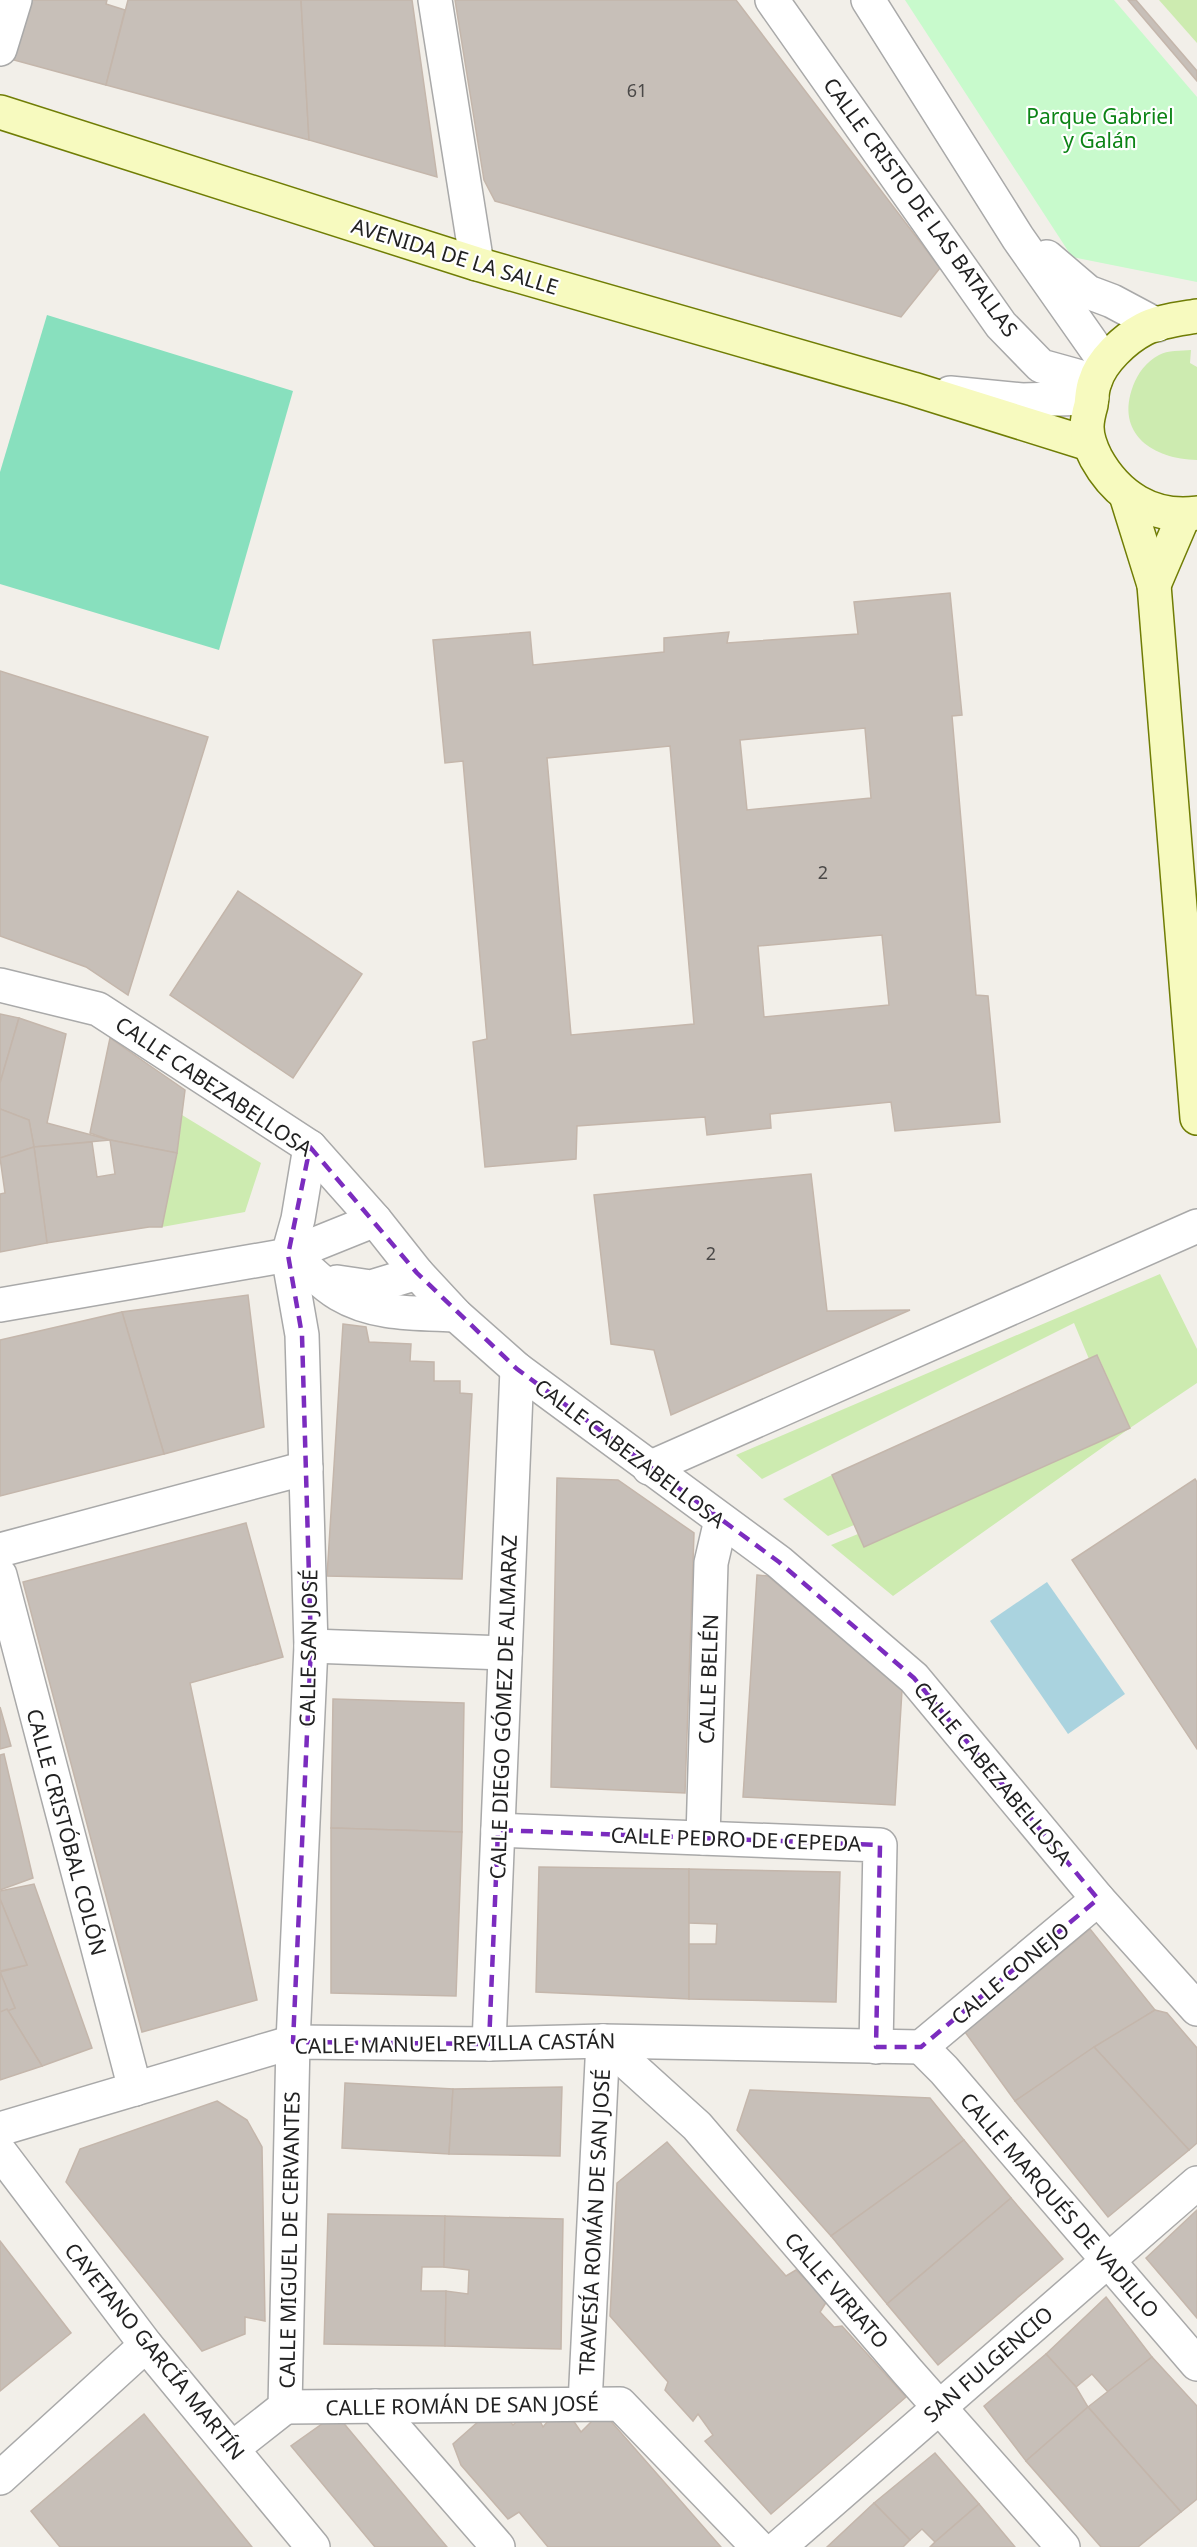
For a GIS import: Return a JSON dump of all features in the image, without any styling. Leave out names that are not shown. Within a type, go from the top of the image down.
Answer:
[{"type":"main road","name":"AVENIDA DE LA SALLE","points":[[0,112],[477,264],[913,389],[1089,444]]},
{"type":"main road","points":[[1154,585],[1191,514],[1162,512],[1137,504],[1126,495],[1103,471],[1089,444],[1087,427],[1097,380],[1134,336],[1144,329],[1197,316]]},
{"type":"main road","points":[[1126,495],[1154,585],[1197,1118]]},
{"type":"street","points":[[0,49],[15,0]]},
{"type":"street","points":[[435,0],[477,264]]},
{"type":"street","name":"CALLE CRISTO DE LAS BATALLAS","points":[[772,0],[1001,325],[1041,366],[1097,380]]},
{"type":"street","points":[[868,0],[1010,223],[1097,380]]},
{"type":"street","points":[[1010,223],[1088,292],[1112,301],[1157,325]]},
{"type":"street","name":"AVENIDA DE LA SALLE","points":[[913,389],[1022,400],[1097,380]]},
{"type":"street","name":"CALLE CABEZABELLOSA","points":[[0,985],[98,1009],[310,1147],[375,1220],[417,1274],[456,1315],[517,1369],[779,1562],[914,1678],[1098,1899],[1197,2009]]},
{"type":"street","points":[[292,1257],[310,1147]]},
{"type":"street","points":[[0,1305],[292,1257],[375,1220]]},
{"type":"street","points":[[649,1468],[1197,1226]]},
{"type":"street","points":[[292,1257],[340,1283],[371,1287],[417,1274]]},
{"type":"street","points":[[292,1257],[338,1294],[375,1309],[404,1313],[456,1315]]},
{"type":"street","name":"CALLE SAN JOSÉ","points":[[292,1257],[302,1335],[311,1646],[293,2042]]},
{"type":"street","name":"CALLE DIEGO GÓMEZ DE ALMARAZ","points":[[489,2044],[517,1369]]},
{"type":"street","points":[[0,1550],[306,1468]]},
{"type":"street","name":"CALLE BELÉN","points":[[703,1838],[711,1563],[721,1520]]},
{"type":"street","name":"CALLE CRISTÓBAL COLÓN","points":[[0,1575],[135,2089]]},
{"type":"street","points":[[311,1646],[505,1653]]},
{"type":"street","name":"CALLE PEDRO DE CEPEDA","points":[[498,1830],[880,1845],[876,2047]]},
{"type":"street","name":"CALLE CONEJO","points":[[921,2048],[1098,1899]]},
{"type":"street","name":"CALLE MANUEL REVILLA CASTÁN","points":[[0,2129],[293,2042],[489,2044],[603,2040],[921,2048]]},
{"type":"street","name":"TRAVESÍA ROMÁN DE SAN JOSÉ","points":[[585,2404],[603,2040]]},
{"type":"street","name":"CALLE VIRIATO","points":[[603,2040],[697,2126],[1063,2547]]},
{"type":"street","name":"CALLE MIGUEL DE CERVANTES","points":[[232,2448],[285,2407],[293,2042]]},
{"type":"street","name":"CALLE MARQUÉS DE VADILLO","points":[[921,2048],[944,2070],[1197,2364]]},
{"type":"street","name":"CAYETANO GARCÍA MARTÍN","points":[[0,2152],[146,2345],[313,2547]]},
{"type":"street","name":"SAN FULGENCIO","points":[[779,2547],[1197,2182]]},
{"type":"street","points":[[0,2478],[146,2345]]},
{"type":"street","name":"CALLE ROMÁN DE SAN JOSÉ","points":[[285,2407],[620,2404],[758,2547]]},
{"type":"street","points":[[375,2406],[498,2547]]},
{"type":"highlighted area","points":[[310,1147],[417,1273],[517,1369],[779,1562],[914,1678],[1098,1899],[921,2047],[876,2047],[880,1845],[498,1830],[489,2044],[293,2042],[311,1646],[302,1335],[288,1255]]},
{"type":"green space","name":"Parque Gabriel y Galán","points":[[905,0],[1114,0],[1197,97],[1197,282],[1072,257]]},
{"type":"green space","points":[[1159,0],[1197,0],[1197,43]]},
{"type":"green space","points":[[47,315],[293,391],[219,650],[0,584],[0,472]]},
{"type":"green space","points":[[1191,350],[1190,363],[1197,367],[1197,460],[1181,459],[1153,449],[1142,441],[1129,418],[1129,403],[1133,386],[1146,364],[1162,353]]},
{"type":"green space","points":[[182,1115],[261,1163],[245,1212],[162,1227]]},
{"type":"green space","points":[[1160,1274],[1197,1349],[1197,1383],[1130,1428],[1098,1356],[1089,1359],[1074,1323],[762,1479],[736,1455]]},
{"type":"green space","points":[[1130,1428],[893,1596],[831,1545],[858,1534],[864,1547]]},
{"type":"green space","points":[[832,1475],[854,1525],[828,1536],[783,1499]]},
{"type":"water","points":[[1047,1582],[1125,1694],[1068,1734],[990,1621]]},
{"type":"building","points":[[31,0],[107,0],[106,4],[125,10],[106,85],[14,60]]},
{"type":"building","points":[[128,0],[301,0],[309,140],[106,85]]},
{"type":"building","points":[[301,0],[412,0],[437,177],[309,140]]},
{"type":"building","points":[[455,0],[736,0],[940,268],[901,317],[495,201],[484,180]]},
{"type":"building","points":[[1128,0],[1136,0],[1197,71],[1197,81]]},
{"type":"building","points":[[950,593],[962,715],[952,716],[976,995],[988,996],[1000,1122],[895,1131],[891,1102],[770,1114],[771,1128],[707,1135],[705,1117],[577,1126],[576,1159],[485,1167],[473,1042],[487,1039],[463,761],[445,763],[433,640],[530,632],[533,665],[664,652],[664,638],[729,632],[727,643],[858,634],[854,602]],"holes":[[[865,728],[871,798],[747,810],[740,740]],[[670,746],[694,1024],[571,1035],[547,758]],[[882,935],[889,1005],[764,1017],[758,946]]]},
{"type":"building","points":[[0,671],[208,737],[128,995],[86,967],[0,936]]},
{"type":"building","points":[[238,891],[362,974],[293,1078],[170,995]]},
{"type":"building","points":[[0,1014],[19,1018],[0,1083]]},
{"type":"building","points":[[19,1018],[66,1034],[47,1123],[110,1140],[34,1147],[29,1120],[0,1109],[0,1083]]},
{"type":"building","points":[[110,1038],[185,1090],[177,1153],[110,1140],[90,1133]]},
{"type":"building","points":[[0,1109],[29,1120],[34,1147],[0,1158]]},
{"type":"building","points":[[110,1140],[177,1153],[162,1227],[47,1243],[34,1147],[92,1142],[97,1177],[115,1174]]},
{"type":"building","points":[[34,1147],[47,1243],[0,1252],[0,1194],[5,1193],[0,1158]]},
{"type":"building","points":[[811,1174],[827,1311],[910,1310],[671,1415],[654,1350],[611,1344],[594,1195]]},
{"type":"building","points":[[248,1295],[264,1427],[164,1454],[122,1312]]},
{"type":"building","points":[[122,1312],[164,1454],[0,1496],[0,1340]]},
{"type":"building","points":[[343,1324],[366,1327],[369,1342],[411,1344],[410,1361],[434,1362],[434,1381],[460,1381],[460,1393],[472,1394],[462,1579],[327,1576]]},
{"type":"building","points":[[1097,1355],[1130,1428],[864,1547],[832,1475]]},
{"type":"building","points":[[557,1478],[618,1480],[694,1533],[685,1793],[551,1787]]},
{"type":"building","points":[[1195,1479],[1197,1482],[1197,1749],[1072,1560]]},
{"type":"building","points":[[246,1523],[283,1657],[190,1683],[257,2000],[142,2032],[23,1582]]},
{"type":"building","points":[[757,1575],[768,1576],[902,1690],[895,1805],[743,1797]]},
{"type":"building","points":[[333,1699],[464,1703],[462,1832],[331,1828]]},
{"type":"building","points":[[0,1707],[11,1746],[0,1749]]},
{"type":"building","points":[[4,1754],[33,1878],[0,1890],[0,1755]]},
{"type":"building","points":[[331,1828],[462,1832],[456,1996],[331,1993]]},
{"type":"building","points":[[539,1867],[689,1869],[689,1999],[536,1992]]},
{"type":"building","points":[[689,1869],[840,1872],[836,2002],[689,1999],[689,1944],[716,1944],[717,1924],[689,1923]]},
{"type":"building","points":[[34,1884],[92,2048],[42,2066],[7,2009],[15,2008],[0,1972],[27,1965],[0,1899],[0,1891]]},
{"type":"building","points":[[0,1899],[27,1965],[0,1971]]},
{"type":"building","points":[[1090,1929],[1155,2010],[1015,2101],[965,2032]]},
{"type":"building","points":[[0,1972],[15,2008],[0,2014]]},
{"type":"building","points":[[7,2009],[42,2066],[0,2080],[0,2012]]},
{"type":"building","points":[[1155,2010],[1167,2013],[1197,2048],[1197,2143],[1189,2150],[1094,2047]]},
{"type":"building","points":[[1094,2047],[1189,2150],[1108,2217],[1015,2101]]},
{"type":"building","points":[[345,2083],[453,2089],[449,2154],[342,2148]]},
{"type":"building","points":[[562,2087],[560,2156],[449,2154],[453,2089]]},
{"type":"building","points":[[750,2090],[930,2098],[964,2140],[831,2236],[737,2130]]},
{"type":"building","points":[[217,2101],[247,2120],[262,2147],[265,2321],[245,2317],[245,2334],[202,2351],[66,2182],[80,2149]]},
{"type":"building","points":[[964,2140],[1011,2198],[887,2304],[831,2236]]},
{"type":"building","points":[[667,2142],[786,2276],[796,2270],[827,2301],[820,2312],[834,2327],[842,2326],[906,2397],[771,2514],[705,2441],[713,2435],[698,2414],[693,2421],[665,2390],[668,2382],[610,2316],[617,2183]]},
{"type":"building","points":[[1011,2198],[1063,2259],[938,2365],[887,2304]]},
{"type":"building","points":[[1197,2210],[1197,2318],[1146,2258]]},
{"type":"building","points":[[328,2214],[445,2216],[444,2267],[422,2267],[421,2291],[446,2291],[445,2346],[324,2344]]},
{"type":"building","points":[[445,2216],[563,2219],[561,2349],[445,2346],[446,2291],[468,2294],[469,2270],[444,2267]]},
{"type":"building","points":[[0,2241],[71,2333],[0,2391]]},
{"type":"building","points":[[1106,2297],[1152,2357],[1108,2392],[1092,2374],[1076,2387],[1046,2354]]},
{"type":"building","points":[[1046,2354],[1076,2387],[1088,2407],[1026,2461],[984,2406]]},
{"type":"building","points":[[1152,2357],[1197,2406],[1197,2499],[1181,2512],[1088,2407]]},
{"type":"building","points":[[562,2404],[581,2432],[602,2411],[721,2547],[548,2547],[519,2512],[508,2519],[461,2465],[453,2444],[497,2405],[513,2425],[532,2405],[543,2427]]},
{"type":"building","points":[[1088,2407],[1181,2512],[1138,2547],[1101,2547],[1026,2461]]},
{"type":"building","points":[[144,2414],[252,2547],[60,2547],[31,2511]]},
{"type":"building","points":[[336,2414],[447,2547],[375,2547],[291,2446]]},
{"type":"building","points":[[935,2453],[979,2504],[935,2542],[922,2529],[910,2540],[874,2503]]},
{"type":"building","points":[[874,2503],[910,2540],[903,2547],[827,2547]]},
{"type":"building","points":[[979,2504],[1015,2547],[930,2547],[935,2542]]}]
